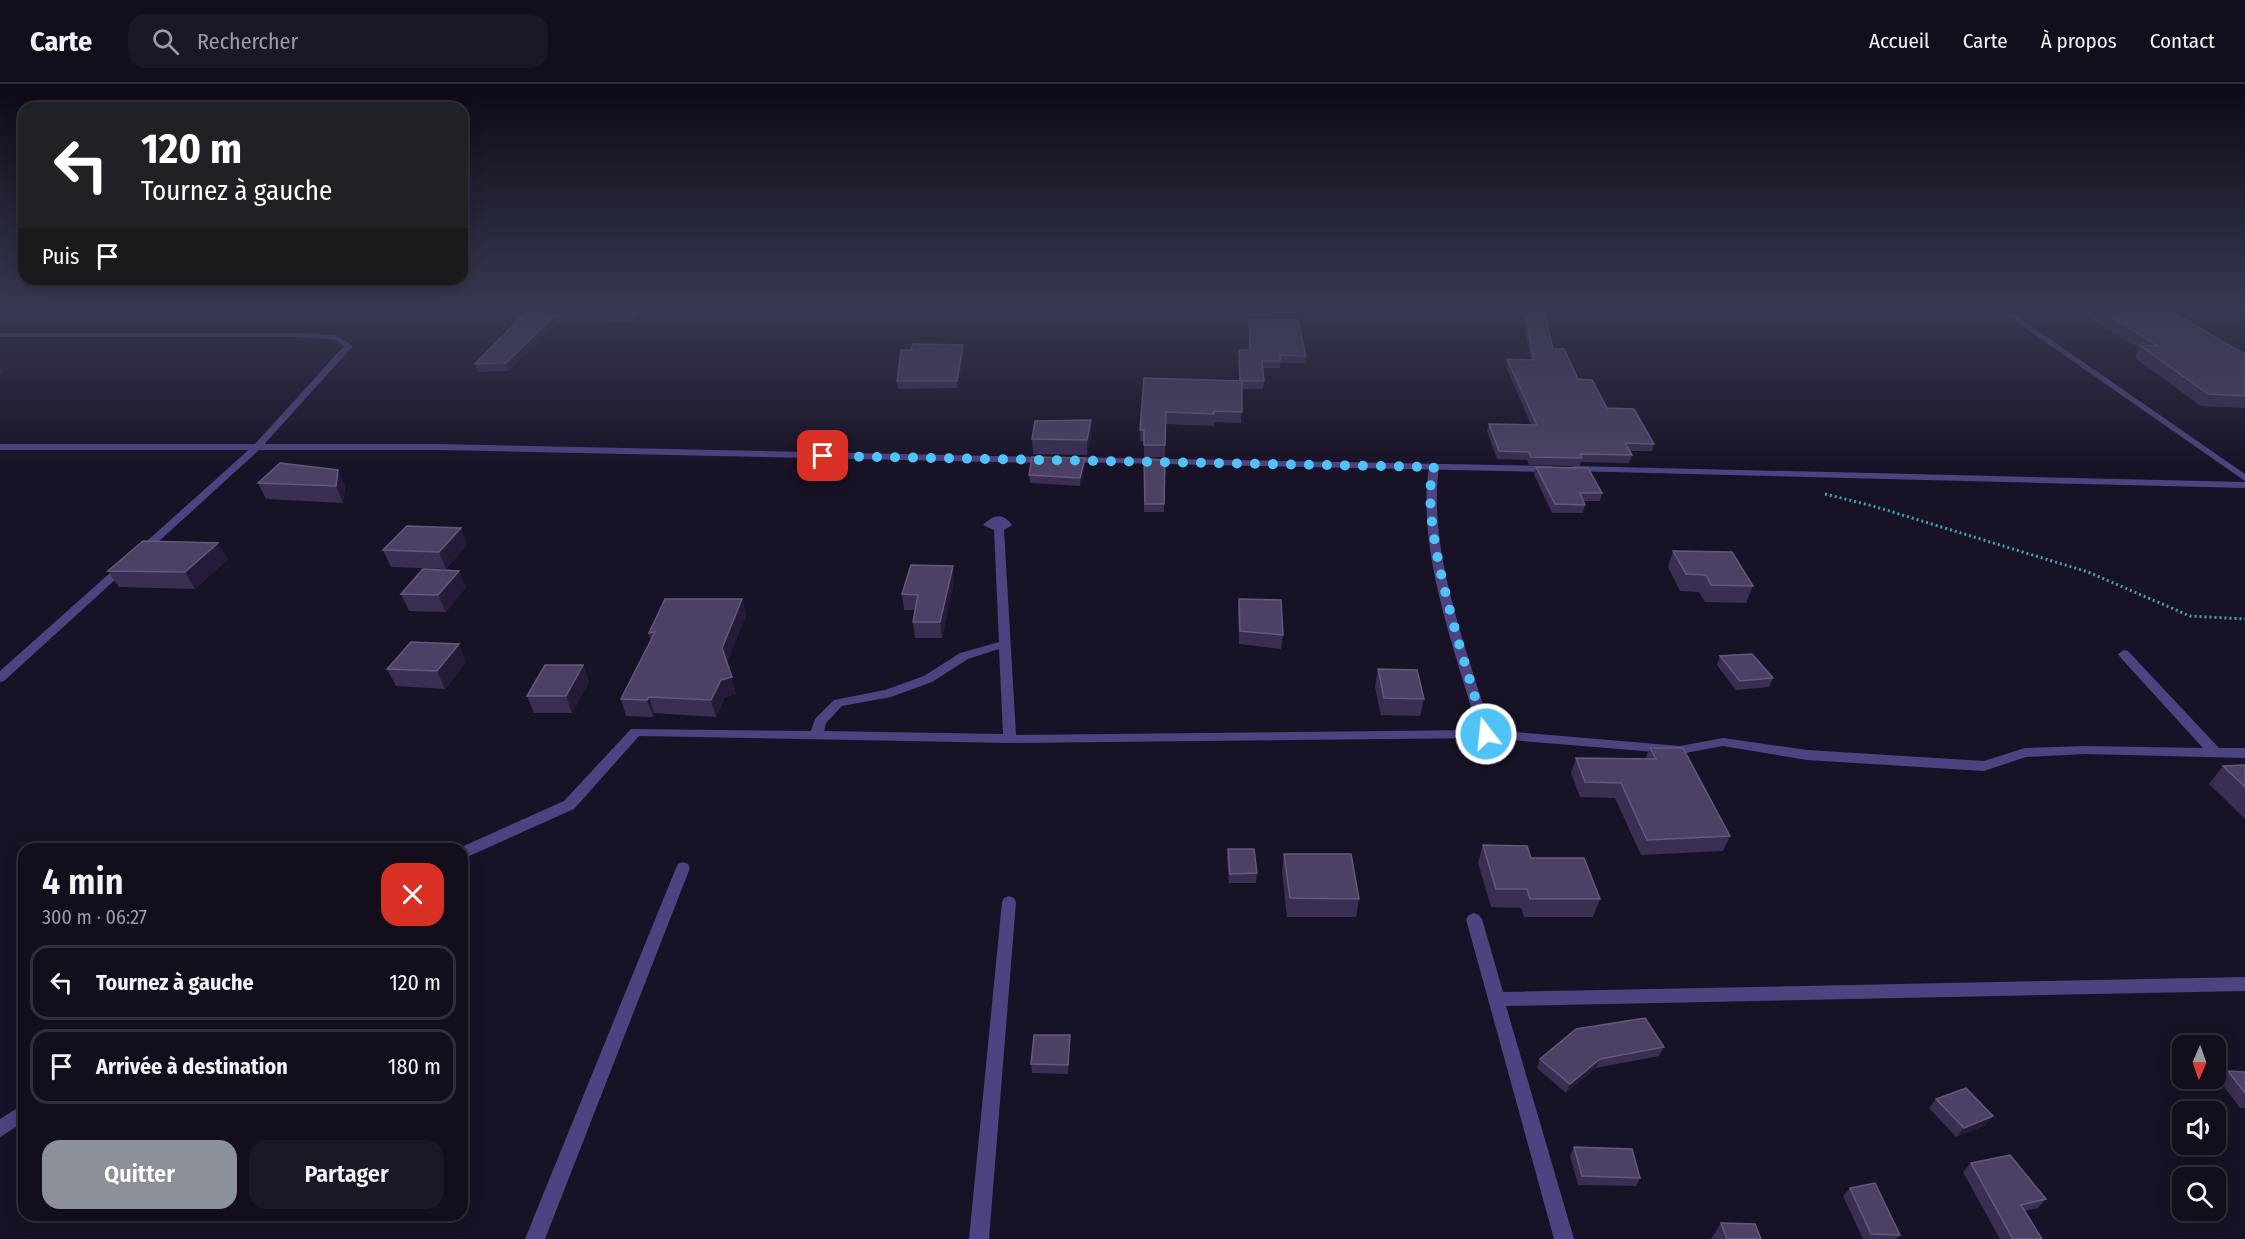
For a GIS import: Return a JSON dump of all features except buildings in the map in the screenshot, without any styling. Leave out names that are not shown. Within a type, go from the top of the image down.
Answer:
[{"type":"street","points":[[0,678],[256,448],[335,361]]},
{"type":"street","points":[[2077,361],[2245,478]]},
{"type":"street","points":[[0,447],[439,447],[2245,485]]},
{"type":"street","points":[[1434,467],[1429,480],[1433,537],[1486,734]]},
{"type":"street","points":[[999,528],[1010,739]]},
{"type":"street","points":[[816,736],[820,722],[838,703],[887,694],[918,683],[964,656],[1005,644]]},
{"type":"street","points":[[2124,654],[2214,751]]},
{"type":"street","points":[[468,850],[569,805],[636,732],[1010,739],[1486,734],[1680,750],[1723,742],[1807,755],[1984,766],[2025,753],[2085,750],[2245,753]]},
{"type":"street","points":[[535,1239],[682,868]]},
{"type":"street","points":[[979,1239],[1009,902]]},
{"type":"street","points":[[1474,919],[1564,1239]]},
{"type":"street","points":[[1497,999],[2245,984]]},
{"type":"street","points":[[0,1129],[18,1116]]},
{"type":"path","points":[[1824,494],[1873,506],[2088,572],[2127,591],[2190,616],[2245,619]]},
{"type":"route","points":[[823,456],[1434,467],[1429,480],[1433,537],[1486,734]]}]
